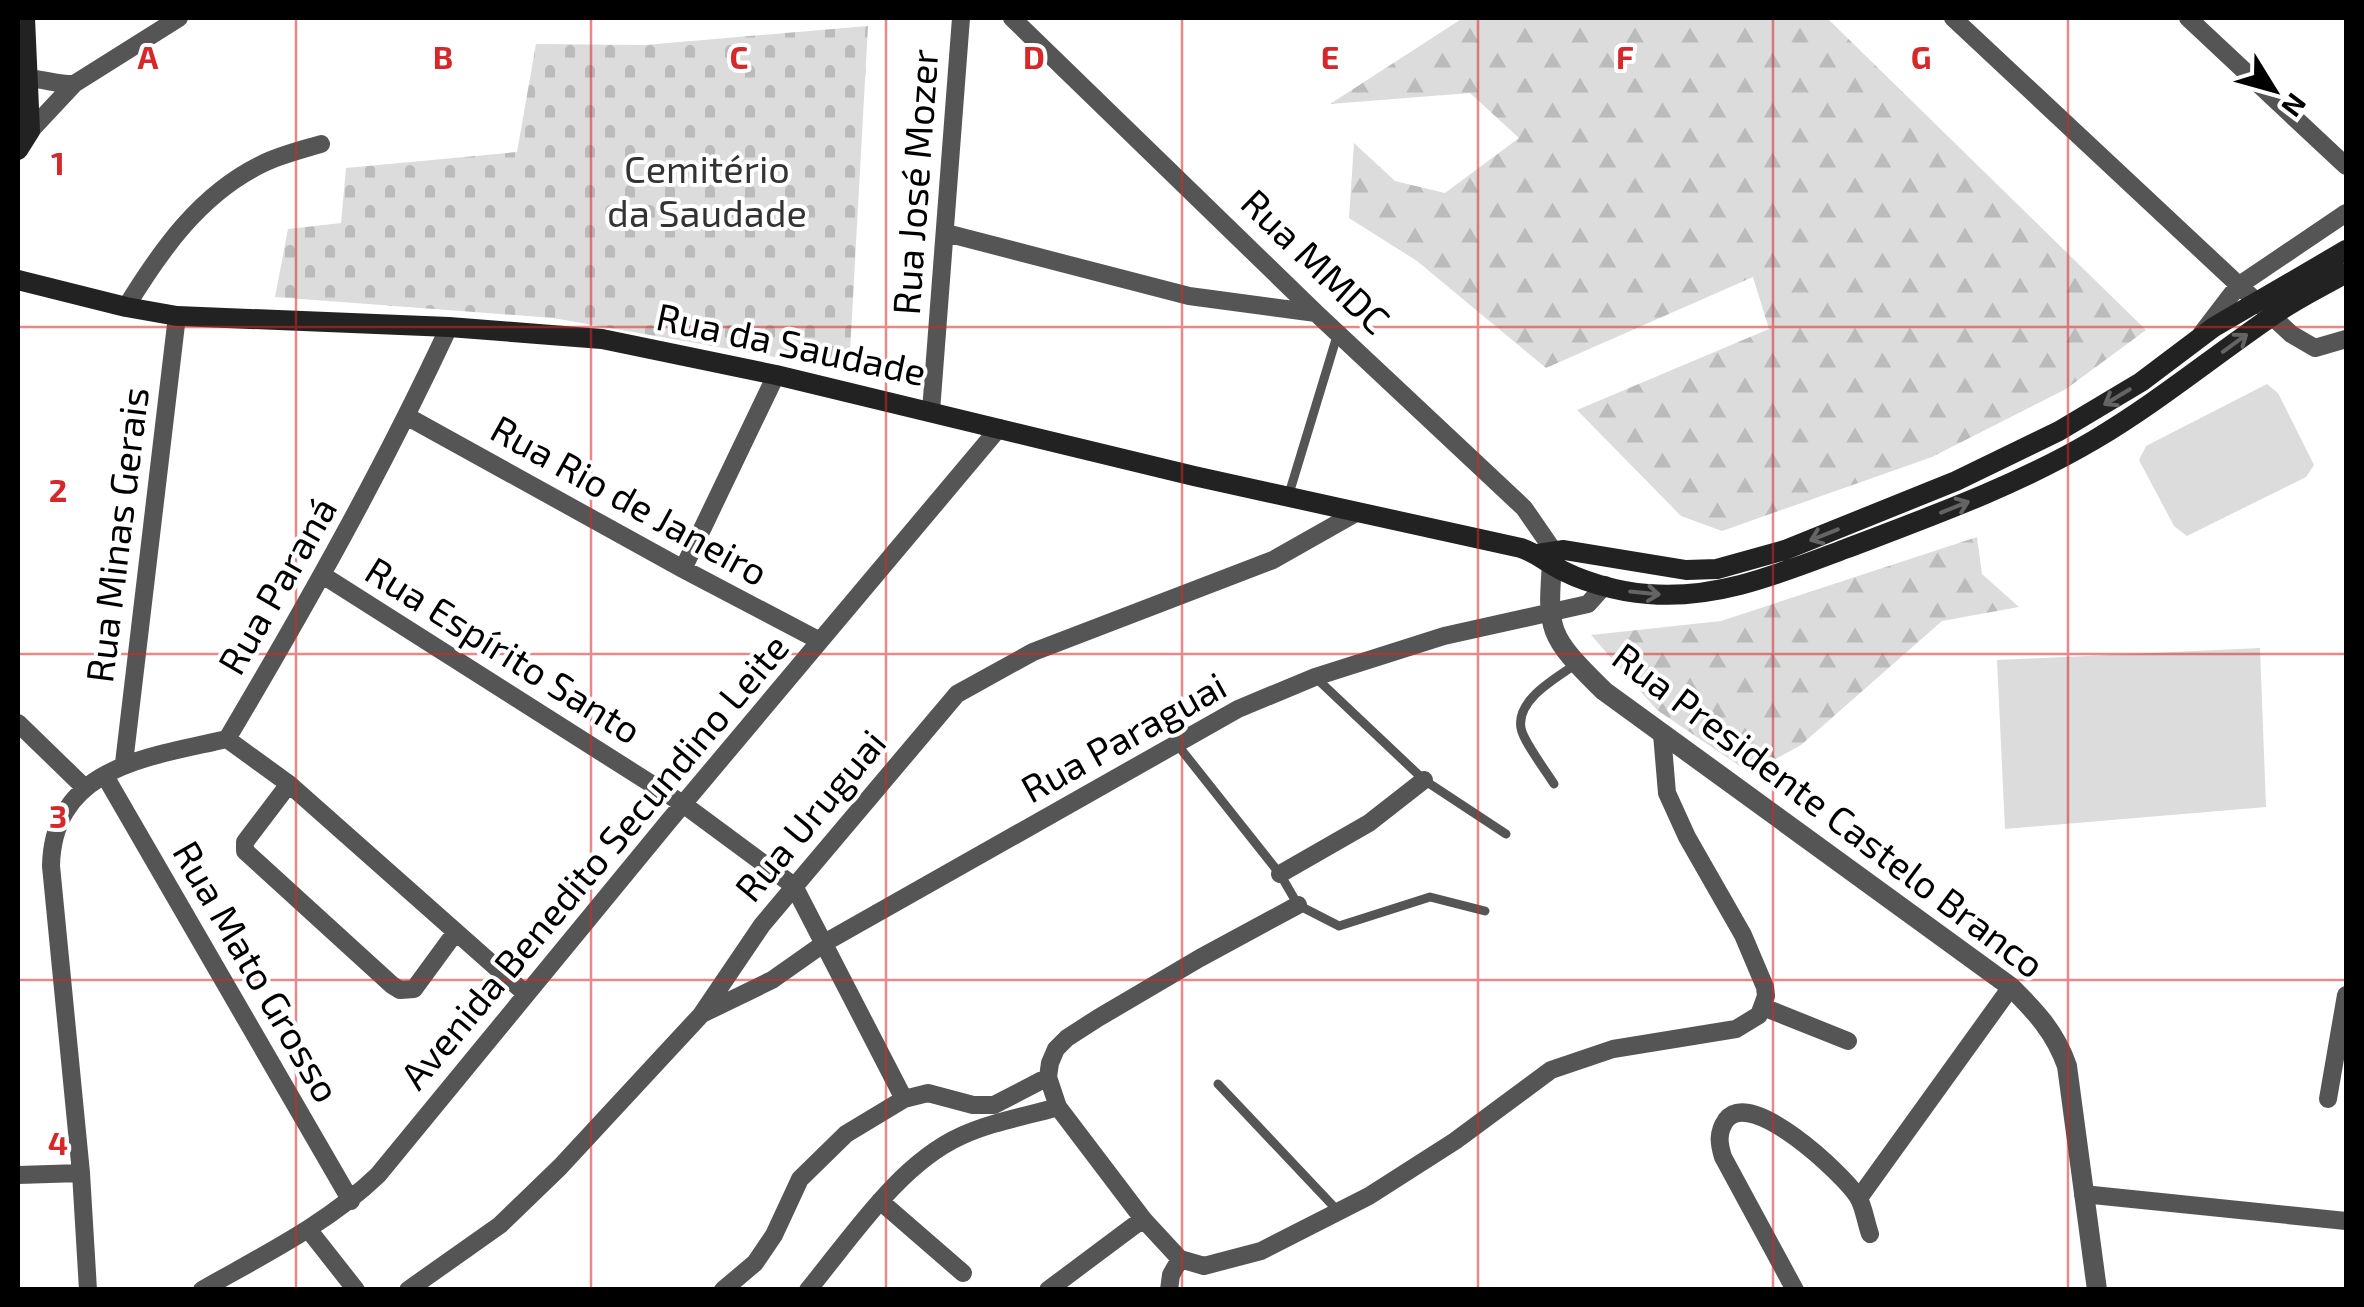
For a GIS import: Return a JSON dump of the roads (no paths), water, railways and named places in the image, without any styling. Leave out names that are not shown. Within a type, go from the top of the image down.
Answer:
[{"type":"main road","points":[[18,150],[30,131],[22,65],[25,18]]},
{"type":"main road","points":[[1548,557],[1605,584],[1644,594],[1720,591],[1792,569],[1961,505],[2094,440],[2160,398],[2264,310],[2346,250]]},
{"type":"main road","points":[[1548,557],[1686,570],[1717,569],[1786,550],[1956,480],[2059,431],[2141,382],[2196,340],[2346,273]]},
{"type":"main road","name":"Rua da Saudade","points":[[18,280],[177,316],[449,327],[602,339],[776,375],[1548,557]]},
{"type":"street","points":[[30,131],[74,84],[179,18]]},
{"type":"street","name":"Rua José Mozer","points":[[931,411],[961,18]]},
{"type":"street","name":"Rua MMDC","points":[[1012,18],[1524,508],[1548,557]]},
{"type":"street","points":[[1953,18],[2304,345],[2314,348],[2346,338]]},
{"type":"street","points":[[2188,18],[2346,166]]},
{"type":"street","points":[[22,65],[54,85],[74,84]]},
{"type":"street","points":[[126,307],[154,261],[186,220],[228,183],[264,162],[321,144]]},
{"type":"street","points":[[2196,340],[2238,286],[2346,213]]},
{"type":"street","points":[[946,233],[1188,296],[1316,313]]},
{"type":"street","name":"Rua Minas Gerais","points":[[124,763],[177,316]]},
{"type":"street","name":"Rua Paraná","points":[[227,739],[324,576],[408,417],[449,327]]},
{"type":"street","points":[[683,569],[776,375]]},
{"type":"street","name":"Rua Rio de Janeiro","points":[[408,417],[820,641]]},
{"type":"street","name":"Avenida Benedito Secundino Leite","points":[[202,1290],[351,1201],[378,1175],[999,428]]},
{"type":"street","name":"Rua Uruguai","points":[[408,1290],[500,1225],[560,1168],[701,1015],[731,966],[794,886],[956,694],[1032,652],[1273,560],[1356,513]]},
{"type":"street","points":[[1548,557],[1548,613]]},
{"type":"street","name":"Rua Espírito Santo","points":[[324,576],[683,804],[794,886]]},
{"type":"street","name":"Rua Paraguai","points":[[701,1015],[772,980],[826,942],[1238,710],[1315,677],[1444,636],[1588,604],[1605,584]]},
{"type":"street","name":"Rua Presidente Castelo Branco","points":[[1548,613],[1556,638],[1604,691],[2011,987],[2043,1019],[2058,1040],[2067,1066],[2097,1290]]},
{"type":"street","points":[[18,723],[85,788]]},
{"type":"street","points":[[1298,905],[1200,958],[1068,1038],[1056,1049],[1048,1077],[1058,1107],[1142,1219],[1180,1258],[1204,1266],[1261,1251],[1410,1172],[1550,1070],[1613,1049],[1736,1028],[1752,1021],[1763,1007],[1765,986],[1743,934],[1687,837],[1667,793],[1662,734]]},
{"type":"street","points":[[88,1290],[81,1173],[51,866],[52,838],[85,788],[124,763],[227,739],[289,784],[526,994]]},
{"type":"street","name":"Rua Mato Grosso","points":[[105,776],[351,1201]]},
{"type":"street","points":[[1280,874],[1368,823],[1424,780]]},
{"type":"street","points":[[289,784],[245,842],[245,852],[392,985],[400,990],[414,990],[455,933]]},
{"type":"street","points":[[794,886],[904,1099]]},
{"type":"street","points":[[1859,1198],[2011,987]]},
{"type":"street","points":[[2328,1099],[2346,995]]},
{"type":"street","points":[[1763,1007],[1848,1041]]},
{"type":"street","points":[[723,1290],[755,1263],[774,1235],[800,1179],[846,1134],[904,1099],[928,1093],[994,1105],[1048,1077]]},
{"type":"street","points":[[808,1290],[880,1201],[933,1151],[963,1135],[1058,1107]]},
{"type":"street","points":[[1794,1290],[1724,1158],[1720,1132],[1728,1116],[1752,1114],[1777,1123],[1819,1157],[1859,1198],[1870,1234]]},
{"type":"street","points":[[18,1174],[81,1173]]},
{"type":"street","points":[[2084,1194],[2346,1220]]},
{"type":"street","points":[[880,1201],[963,1272]]},
{"type":"street","points":[[1048,1290],[1142,1219]]},
{"type":"street","points":[[308,1229],[356,1290]]},
{"type":"street","points":[[1169,1290],[1180,1258]]},
{"type":"lane","points":[[1288,497],[1338,333]]},
{"type":"lane","points":[[1554,784],[1520,729],[1523,710],[1542,688],[1576,664]]},
{"type":"lane","points":[[1315,677],[1424,780],[1506,834]]},
{"type":"lane","points":[[1176,743],[1280,874],[1298,905],[1340,926],[1430,898],[1486,911]]},
{"type":"lane","points":[[1218,1084],[1339,1212]]},
{"type":"park label","name":"Cemitério da Saudade","points":[[707,192]]}]
